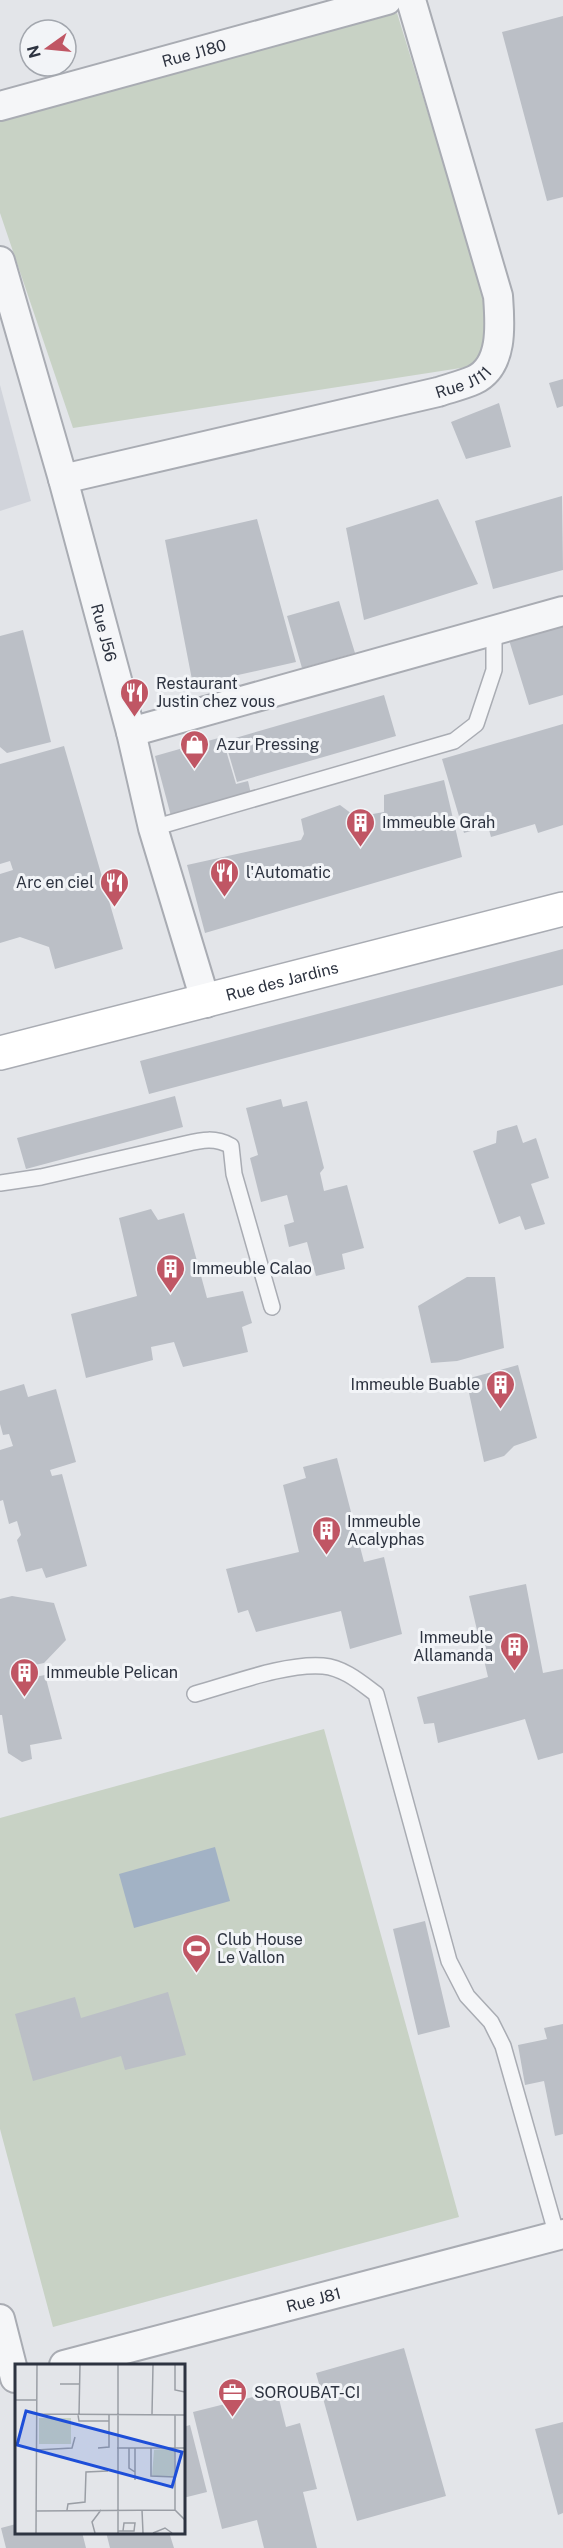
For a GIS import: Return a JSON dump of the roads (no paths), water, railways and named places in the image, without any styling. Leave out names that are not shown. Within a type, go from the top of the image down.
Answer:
[{"type":"main road","name":"Rue des Jardins","points":[[0,1053],[206,1003],[563,909]]},
{"type":"street","name":"Rue J180","points":[[0,106],[387,0]]},
{"type":"street","name":"Rue J111","points":[[63,479],[438,392],[476,379],[487,369],[495,354],[500,324],[498,296],[411,0]]},
{"type":"street","name":"Rue J56","points":[[0,261],[63,479],[131,732],[153,828],[206,1003]]},
{"type":"street","points":[[131,732],[563,611]]},
{"type":"street","name":"Rue J81","points":[[68,2364],[560,2235]]},
{"type":"street","points":[[0,2319],[10,2379]]},
{"type":"lane","points":[[153,828],[454,741],[476,724],[494,670],[494,631]]},
{"type":"lane","points":[[0,1183],[41,1177],[185,1144],[220,1140],[231,1146],[234,1174],[272,1306]]},
{"type":"lane","points":[[195,1694],[293,1668],[324,1666],[352,1675],[376,1694],[449,1961],[467,1996],[491,2022],[503,2046],[560,2235]]},
{"type":"water","points":[[215,1847],[230,1901],[134,1928],[119,1874]]},
{"type":"place","name":"Restaurant Justin chez vous","points":[[135,718]]},
{"type":"place","name":"Azur Pressing","points":[[195,770]]},
{"type":"place","name":"Immeuble Grah","points":[[361,848]]},
{"type":"place","name":"l'Automatic","points":[[225,898]]},
{"type":"place","name":"Arc en ciel","points":[[115,908]]},
{"type":"place","name":"Immeuble Calao","points":[[171,1294]]},
{"type":"place","name":"Immeuble Buable","points":[[501,1410]]},
{"type":"place","name":"Immeuble Acalyphas","points":[[326,1556]]},
{"type":"place","name":"Immeuble Allamanda","points":[[514,1672]]},
{"type":"place","name":"Immeuble Pelican","points":[[25,1698]]},
{"type":"place","name":"Club House Le Vallon","points":[[196,1974]]},
{"type":"place","name":"SOROUBAT-CI","points":[[233,2418]]}]
